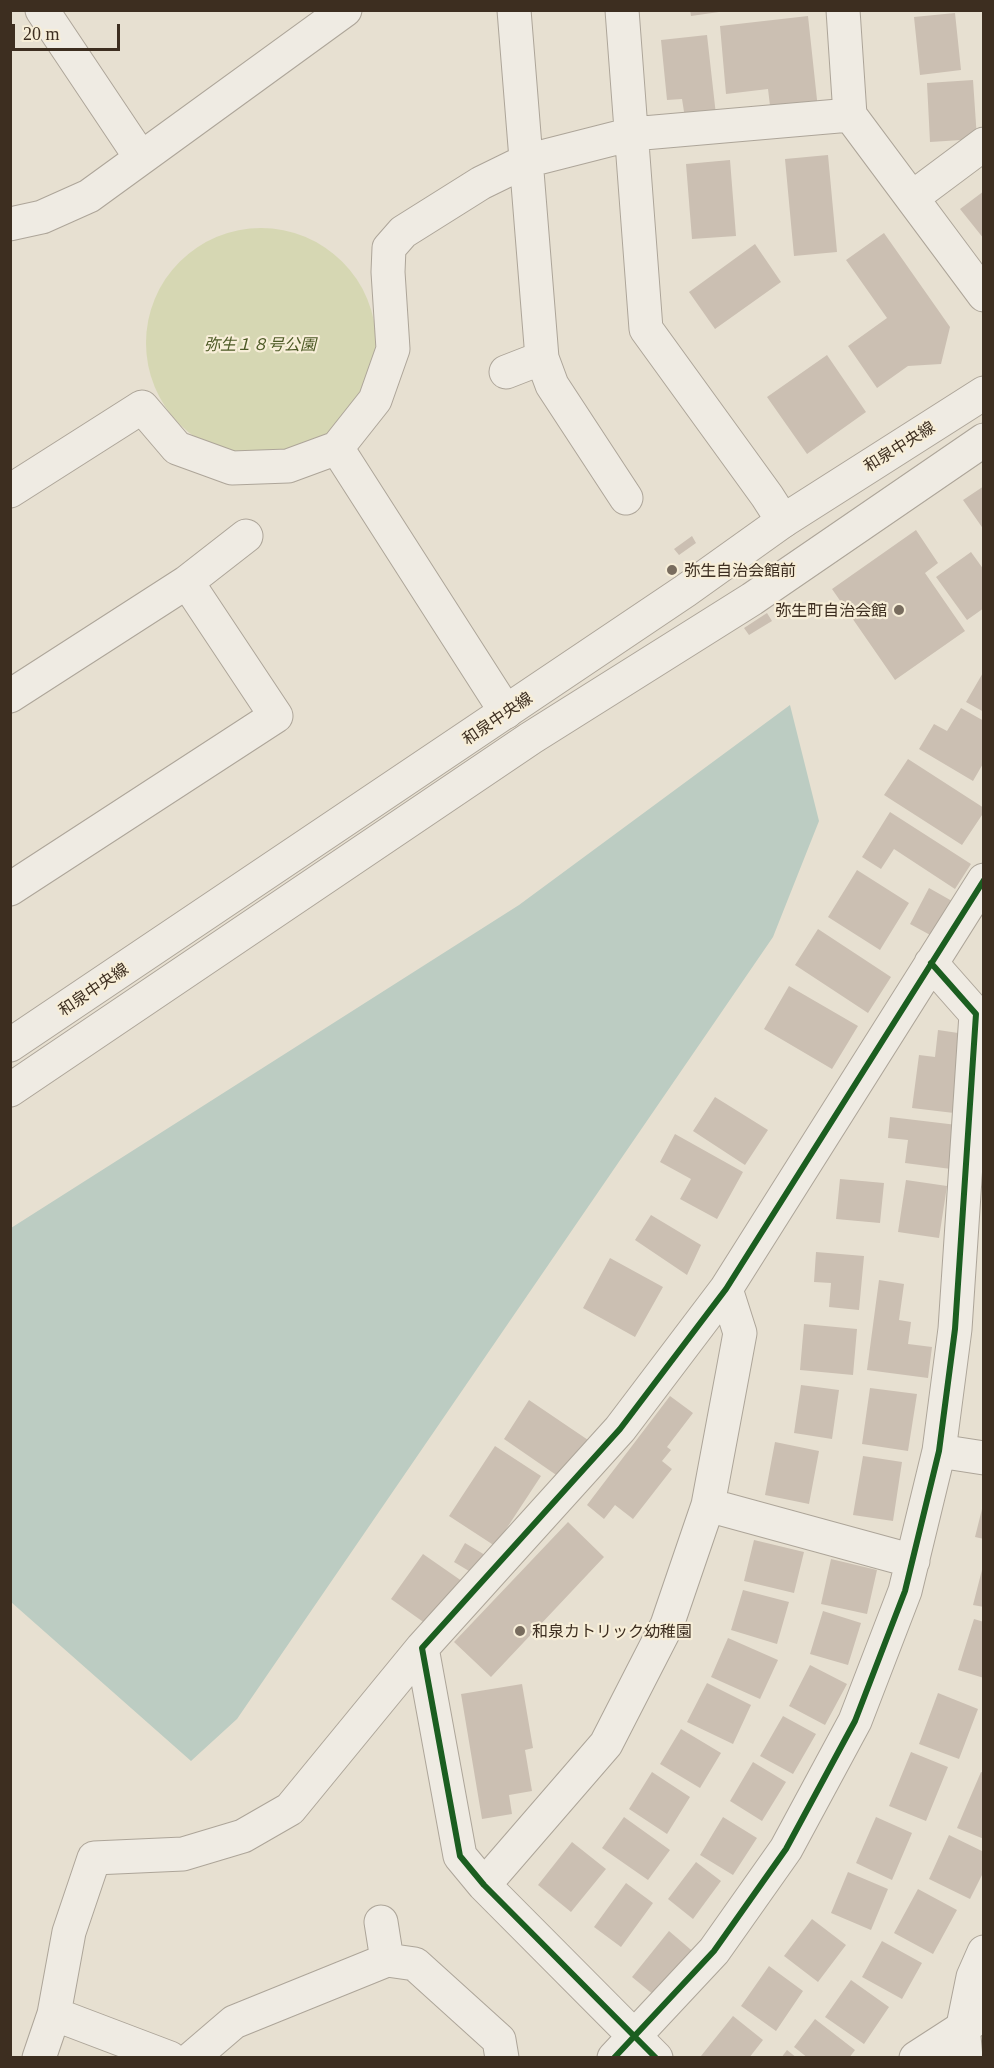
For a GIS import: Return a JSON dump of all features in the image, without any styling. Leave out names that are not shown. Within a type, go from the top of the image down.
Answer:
[{"type":"street","points":[[42,10],[141,158]]},
{"type":"street","points":[[10,224],[42,218],[89,196],[345,10]]},
{"type":"street","points":[[514,10],[542,358],[552,384],[626,498]]},
{"type":"street","points":[[622,10],[646,329],[783,521]]},
{"type":"street","points":[[843,10],[850,115],[984,295]]},
{"type":"street","points":[[12,488],[142,407],[177,448],[232,468],[288,466],[337,448],[375,400],[393,349],[388,272],[389,248],[403,232],[481,183],[526,161],[632,134],[850,115]]},
{"type":"street","points":[[913,198],[984,144]]},
{"type":"street","points":[[506,372],[542,358]]},
{"type":"street","name":"和泉中央線","points":[[10,1045],[685,591],[783,521],[984,393]]},
{"type":"street","points":[[10,1090],[531,738],[752,599],[984,440]]},
{"type":"street","points":[[337,448],[506,712]]},
{"type":"street","points":[[10,696],[187,582],[246,536]]},
{"type":"street","points":[[10,889],[276,716],[187,582]]},
{"type":"street","points":[[39,2058],[54,2014],[69,1932],[94,1858],[183,1854],[243,1836],[290,1809],[422,1648],[620,1429],[726,1289],[984,879]]},
{"type":"street","points":[[422,1648],[460,1856],[635,2051],[714,1951],[786,1848],[855,1721],[905,1591],[939,1451],[955,1329],[976,1014],[931,963]]},
{"type":"street","points":[[484,1885],[606,1744],[667,1625],[708,1505],[740,1333],[726,1289]]},
{"type":"street","points":[[939,1451],[984,1458]]},
{"type":"street","points":[[708,1505],[912,1561]]},
{"type":"street","points":[[381,1922],[387,1960]]},
{"type":"street","points":[[966,2058],[973,2020],[973,1977],[984,1953]]},
{"type":"street","points":[[192,2058],[234,2022],[387,1960],[415,1965],[499,2040],[502,2058]]},
{"type":"street","points":[[54,2014],[170,2058]]},
{"type":"street","points":[[916,2058],[973,2020]]},
{"type":"green space","name":"弥生１８号公園","points":[[261,228],[283,230],[305,237],[334,254],[350,270],[371,310],[376,343],[374,365],[367,387],[350,416],[334,432],[294,453],[261,458],[239,456],[217,449],[188,432],[172,416],[151,376],[146,343],[148,321],[155,299],[172,270],[188,254],[228,233]]},
{"type":"shaded area","points":[[790,705],[819,821],[773,937],[237,1719],[191,1761],[11,1602],[11,1228],[519,905]]},
{"type":"building","points":[[690,10],[719,10],[719,12],[691,16]]},
{"type":"building","points":[[955,13],[961,70],[920,75],[914,17]]},
{"type":"building","points":[[808,16],[818,109],[771,114],[768,89],[726,94],[720,26]]},
{"type":"building","points":[[707,35],[716,115],[685,118],[682,99],[667,100],[661,40]]},
{"type":"building","points":[[973,80],[977,139],[930,142],[927,83]]},
{"type":"building","points":[[828,155],[837,252],[794,256],[785,159]]},
{"type":"building","points":[[730,160],[736,236],[692,239],[686,164]]},
{"type":"building","points":[[984,191],[984,239],[960,209]]},
{"type":"building","points":[[884,233],[950,327],[941,364],[908,366],[877,388],[848,346],[887,318],[846,260]]},
{"type":"building","points":[[755,244],[781,282],[715,329],[689,292]]},
{"type":"building","points":[[827,355],[866,412],[807,454],[767,397]]},
{"type":"building","points":[[984,486],[984,530],[963,500]]},
{"type":"building","name":"弥生町自治会館","points":[[916,530],[938,563],[925,573],[965,631],[895,680],[832,589]]},
{"type":"building","points":[[692,536],[696,543],[679,555],[674,549]]},
{"type":"building","points":[[971,552],[984,570],[984,608],[967,620],[936,577]]},
{"type":"building","points":[[767,613],[772,621],[749,635],[744,628]]},
{"type":"building","points":[[984,671],[984,712],[966,702]]},
{"type":"building","points":[[961,708],[984,721],[984,762],[973,781],[919,749],[934,724],[947,731]]},
{"type":"building","points":[[908,759],[984,808],[984,812],[962,845],[884,795]]},
{"type":"building","points":[[890,812],[971,864],[955,889],[894,849],[881,869],[862,857]]},
{"type":"building","points":[[857,870],[909,903],[880,950],[828,917]]},
{"type":"building","points":[[929,888],[952,901],[932,936],[910,924]]},
{"type":"building","points":[[818,929],[891,977],[868,1013],[795,965]]},
{"type":"building","points":[[789,986],[858,1026],[832,1069],[764,1029]]},
{"type":"building","points":[[938,1030],[965,1034],[954,1113],[912,1108],[919,1055],[935,1057]]},
{"type":"building","points":[[715,1097],[768,1130],[745,1165],[693,1131]]},
{"type":"building","points":[[890,1117],[957,1125],[951,1169],[905,1163],[908,1140],[888,1138]]},
{"type":"building","points":[[675,1134],[743,1172],[717,1219],[680,1199],[691,1179],[660,1162]]},
{"type":"building","points":[[840,1179],[884,1183],[880,1223],[836,1219]]},
{"type":"building","points":[[906,1180],[947,1186],[939,1238],[898,1232]]},
{"type":"building","points":[[651,1215],[701,1245],[687,1275],[635,1240]]},
{"type":"building","points":[[816,1252],[864,1256],[859,1310],[829,1307],[831,1283],[814,1282]]},
{"type":"building","points":[[610,1258],[663,1287],[635,1337],[583,1308]]},
{"type":"building","points":[[879,1280],[904,1284],[899,1320],[911,1322],[908,1344],[932,1347],[928,1378],[867,1370]]},
{"type":"building","points":[[804,1324],[857,1329],[853,1375],[800,1370]]},
{"type":"building","points":[[801,1385],[839,1390],[832,1439],[794,1433]]},
{"type":"building","points":[[870,1388],[917,1394],[908,1451],[862,1444]]},
{"type":"building","points":[[670,1396],[693,1413],[667,1447],[671,1450],[662,1461],[672,1469],[633,1519],[615,1505],[604,1519],[587,1505]]},
{"type":"building","points":[[529,1400],[591,1442],[565,1481],[504,1439]]},
{"type":"building","points":[[775,1442],[819,1451],[809,1504],[765,1495]]},
{"type":"building","points":[[495,1446],[541,1476],[495,1546],[449,1516]]},
{"type":"building","points":[[863,1456],[902,1462],[893,1521],[853,1515]]},
{"type":"building","points":[[984,1505],[984,1539],[975,1537]]},
{"type":"building","points":[[568,1522],[604,1557],[491,1677],[454,1642]]},
{"type":"building","points":[[754,1540],[804,1552],[794,1593],[744,1581]]},
{"type":"building","points":[[465,1543],[490,1558],[479,1577],[454,1562]]},
{"type":"building","points":[[423,1554],[469,1586],[436,1631],[391,1599]]},
{"type":"building","points":[[831,1559],[877,1570],[867,1614],[821,1604]]},
{"type":"building","points":[[984,1566],[984,1607],[973,1605]]},
{"type":"building","points":[[743,1590],[789,1602],[777,1644],[731,1630]]},
{"type":"building","points":[[823,1611],[861,1623],[848,1665],[810,1654]]},
{"type":"building","points":[[974,1619],[984,1622],[984,1678],[958,1670]]},
{"type":"building","points":[[728,1638],[778,1660],[760,1699],[711,1677]]},
{"type":"building","points":[[810,1665],[847,1684],[825,1725],[789,1706]]},
{"type":"building","points":[[707,1683],[751,1705],[733,1744],[687,1722]]},
{"type":"building","points":[[522,1684],[533,1748],[525,1750],[532,1791],[509,1795],[512,1814],[482,1819],[461,1694]]},
{"type":"building","points":[[938,1693],[978,1709],[959,1759],[919,1744]]},
{"type":"building","points":[[783,1716],[816,1734],[793,1774],[760,1756]]},
{"type":"building","points":[[681,1729],[721,1753],[700,1788],[660,1764]]},
{"type":"building","points":[[911,1752],[948,1767],[926,1821],[889,1806]]},
{"type":"building","points":[[753,1762],[786,1782],[762,1821],[730,1801]]},
{"type":"building","points":[[652,1772],[690,1797],[667,1834],[629,1809]]},
{"type":"building","points":[[981,1772],[984,1773],[984,1839],[957,1828]]},
{"type":"building","points":[[624,1817],[670,1850],[648,1880],[602,1848]]},
{"type":"building","points":[[723,1817],[757,1838],[733,1875],[700,1855]]},
{"type":"building","points":[[876,1817],[912,1833],[892,1880],[856,1863]]},
{"type":"building","points":[[949,1835],[984,1852],[984,1871],[970,1899],[929,1879]]},
{"type":"building","points":[[572,1842],[606,1869],[571,1912],[538,1885]]},
{"type":"building","points":[[696,1862],[721,1881],[693,1919],[668,1899]]},
{"type":"building","points":[[848,1872],[888,1889],[871,1930],[831,1913]]},
{"type":"building","points":[[626,1883],[653,1903],[621,1947],[594,1927]]},
{"type":"building","points":[[918,1889],[957,1910],[933,1954],[894,1933]]},
{"type":"building","points":[[812,1919],[846,1945],[818,1982],[784,1956]]},
{"type":"building","points":[[669,1931],[697,1955],[660,2000],[632,1977]]},
{"type":"building","points":[[882,1941],[922,1963],[902,1999],[862,1977]]},
{"type":"building","points":[[769,1966],[803,1991],[776,2031],[741,2006]]},
{"type":"building","points":[[851,1980],[889,2007],[864,2044],[825,2017]]},
{"type":"building","points":[[733,2016],[763,2040],[749,2058],[703,2058],[701,2056]]},
{"type":"building","points":[[815,2019],[855,2050],[849,2058],[808,2058],[794,2047]]},
{"type":"building","points":[[787,2050],[797,2058],[781,2058]]},
{"type":"cycle path","points":[[656,2058],[484,1885],[460,1856],[422,1648],[620,1429],[726,1289],[984,880]]},
{"type":"cycle path","points":[[614,2058],[714,1951],[786,1849],[855,1721],[905,1591],[939,1451],[955,1329],[976,1014],[931,963]]},
{"type":"place","name":"弥生自治会館前","points":[[672,570]]},
{"type":"place","name":"弥生町自治会館","points":[[899,610]]},
{"type":"place","name":"和泉カトリック幼稚園","points":[[520,1631]]}]
